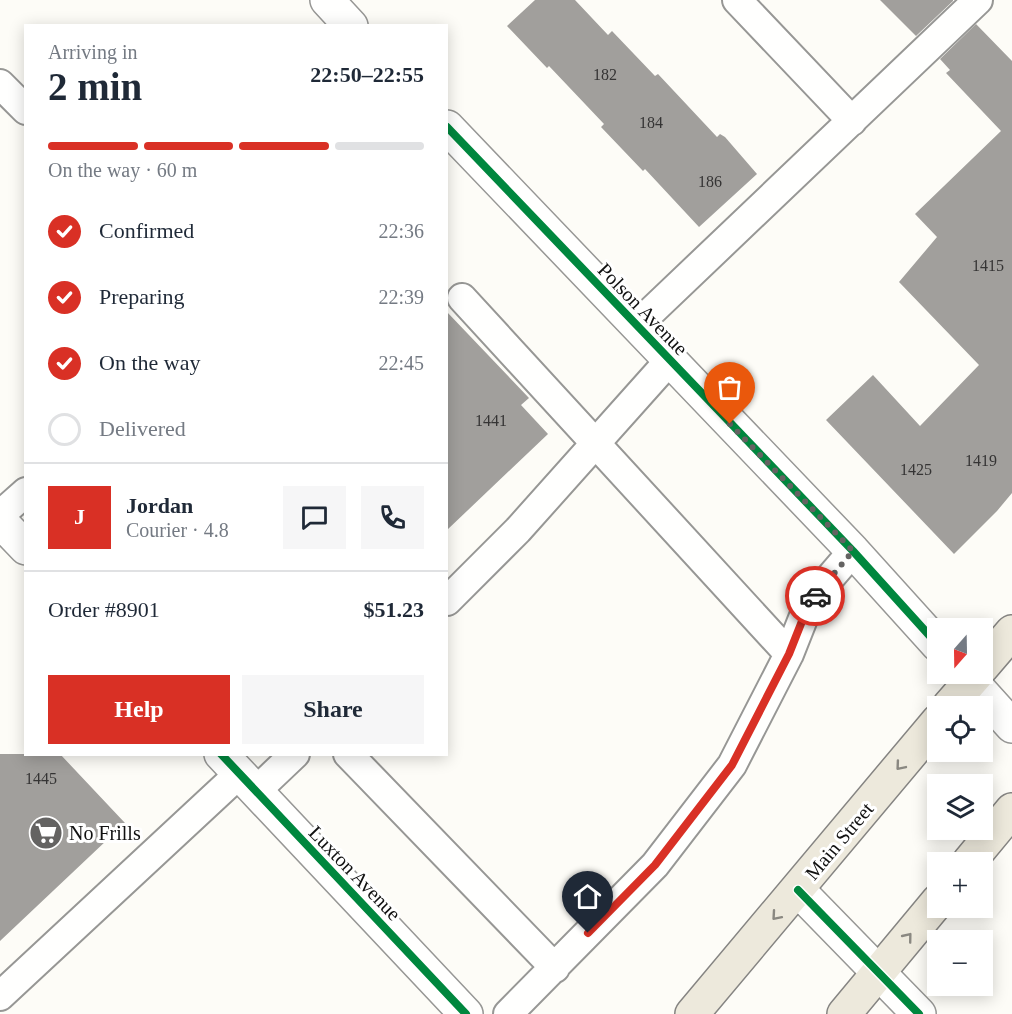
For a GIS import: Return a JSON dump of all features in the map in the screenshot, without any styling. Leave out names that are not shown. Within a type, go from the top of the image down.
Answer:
[{"type":"main road","points":[[993,652],[1012,632]]},
{"type":"main road","name":"Main Street","points":[[692,1014],[927,734]]},
{"type":"main road","points":[[977,852],[1012,810]]},
{"type":"main road","points":[[844,1014],[927,914]]},
{"type":"street","points":[[327,0],[349,24]]},
{"type":"street","name":"Polson Avenue","points":[[448,128],[853,551],[927,633]]},
{"type":"street","points":[[0,521],[24,546]]},
{"type":"street","points":[[982,684],[1012,726]]},
{"type":"street","name":"Luxton Avenue","points":[[238,773],[466,1014]]},
{"type":"street","points":[[798,890],[880,971],[919,1014]]},
{"type":"lane","points":[[737,0],[852,121]]},
{"type":"lane","points":[[636,326],[978,0]]},
{"type":"lane","points":[[0,84],[24,108]]},
{"type":"lane","points":[[462,298],[789,654]]},
{"type":"lane","points":[[448,600],[518,530],[669,361]]},
{"type":"lane","points":[[0,515],[24,494]]},
{"type":"lane","points":[[508,1014],[655,865],[732,765],[789,654],[810,601],[853,551]]},
{"type":"lane","points":[[0,996],[238,773],[289,756]]},
{"type":"lane","points":[[350,756],[555,968]]},
{"type":"building","points":[[535,0],[575,0],[608,35],[612,31],[655,76],[658,74],[717,137],[720,134],[725,137],[757,174],[699,227],[645,169],[643,171],[601,127],[604,124],[549,66],[547,68],[507,26]]},
{"type":"building","points":[[880,0],[953,0],[953,1],[916,36]]},
{"type":"building","points":[[976,24],[1012,61],[1012,493],[954,554],[826,420],[873,375],[920,426],[979,365],[899,282],[937,237],[915,214],[1001,131],[946,73],[950,70],[940,59]]},
{"type":"building","points":[[448,313],[529,398],[521,405],[548,434],[448,529]]},
{"type":"building","points":[[0,754],[62,756],[125,823],[0,941]]},
{"type":"cycle path","points":[[448,128],[853,551],[927,633]]},
{"type":"cycle path","points":[[223,756],[466,1014]]},
{"type":"cycle path","points":[[798,890],[919,1014]]},
{"type":"way so far","points":[[730,424],[853,551],[815,596]]},
{"type":"place","name":"No Frills","points":[[46,833]]},
{"type":"route","points":[[588,933],[655,865],[732,765],[789,654],[810,601],[815,596]]}]
